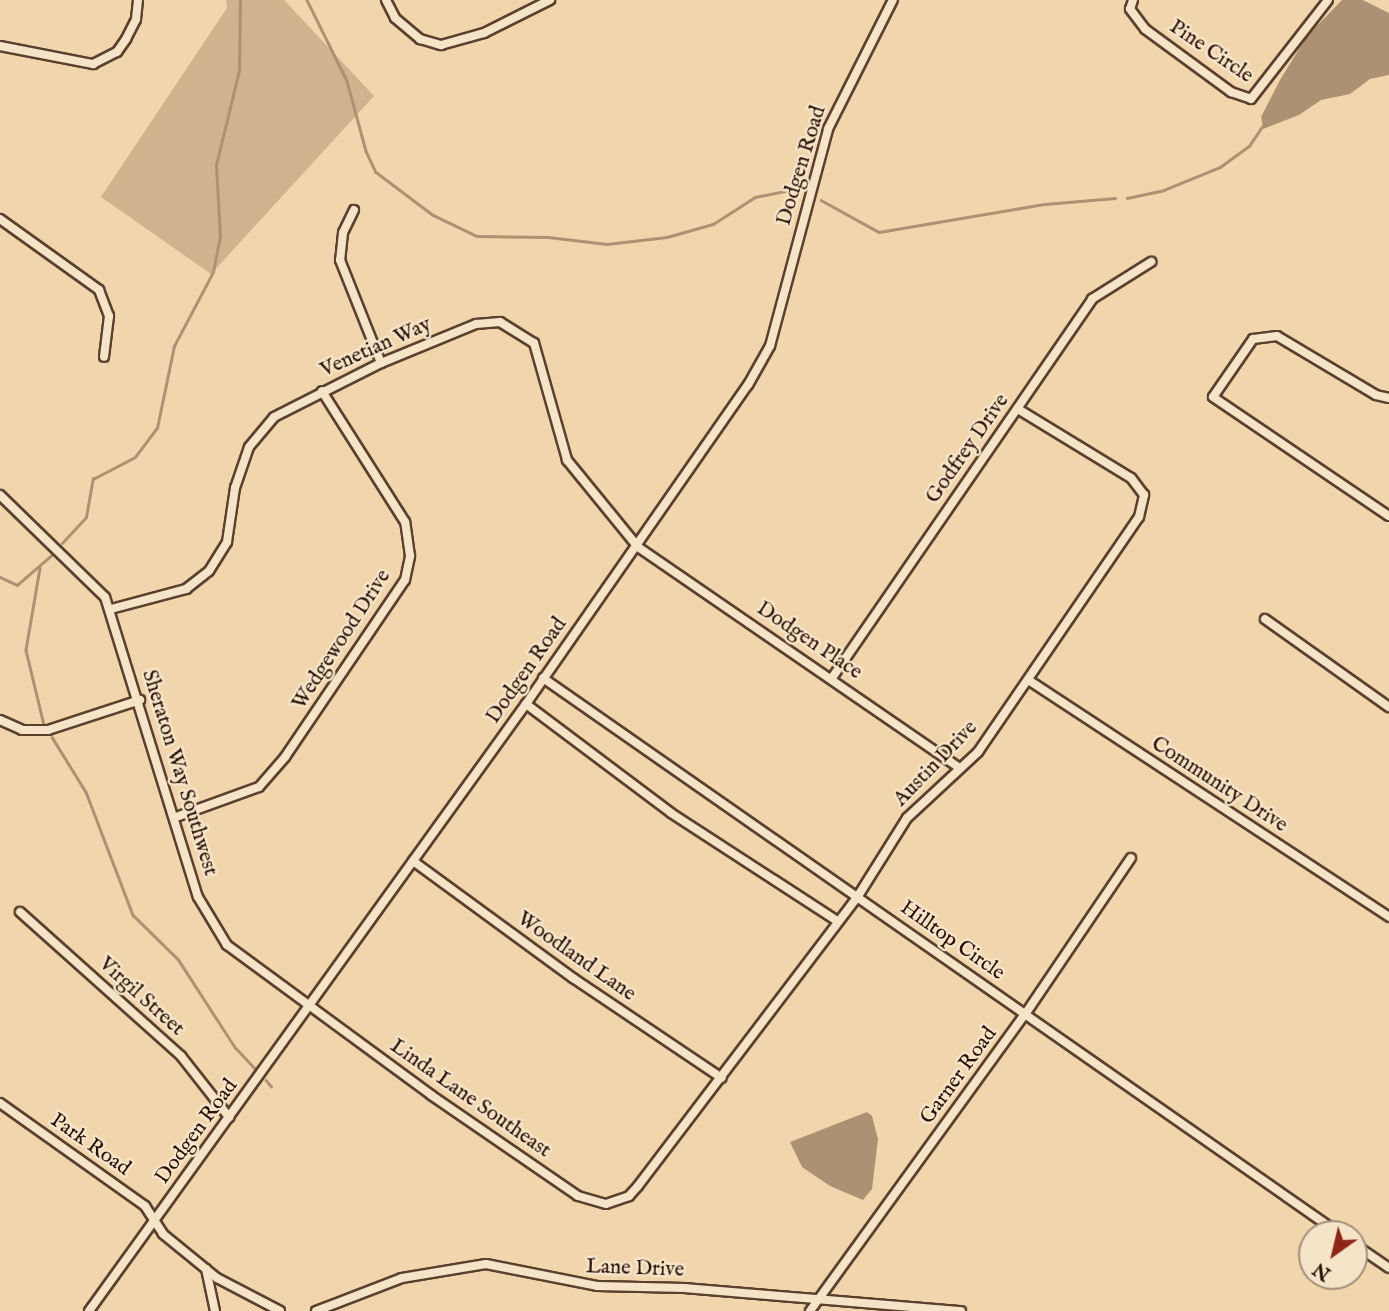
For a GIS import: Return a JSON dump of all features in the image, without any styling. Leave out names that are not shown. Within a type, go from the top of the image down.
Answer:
[{"type":"street","points":[[0,46],[93,64],[108,58],[126,39],[136,19],[138,0]]},
{"type":"street","points":[[386,0],[395,18],[419,39],[441,46],[484,33],[550,0]]},
{"type":"street","name":"Dodgen Road","points":[[89,1311],[527,704],[717,434],[770,346],[828,129],[893,0]]},
{"type":"street","name":"Pine Circle","points":[[1133,0],[1130,9],[1145,29],[1231,92],[1251,99],[1328,0]]},
{"type":"street","points":[[354,211],[343,233],[340,260],[381,363]]},
{"type":"street","points":[[0,219],[99,290],[108,316],[104,357]]},
{"type":"street","name":"Godfrey Drive","points":[[832,678],[1093,299],[1151,261]]},
{"type":"street","name":"Venetian Way","points":[[111,609],[186,589],[209,571],[227,542],[235,488],[249,447],[274,417],[381,363],[489,321],[514,328],[534,343],[555,431],[567,460],[638,547]]},
{"type":"street","points":[[1389,398],[1376,395],[1277,336],[1253,339],[1213,397],[1389,516]]},
{"type":"street","name":"Wedgewood Drive","points":[[176,817],[259,787],[285,757],[405,580],[410,556],[405,522],[322,391]]},
{"type":"street","name":"Austin Drive","points":[[618,1202],[638,1186],[722,1078],[858,896],[907,818],[958,767],[978,752],[1030,681],[1139,517],[1144,495],[1131,478],[1018,409]]},
{"type":"street","name":"Sheraton Way Southwest","points":[[0,495],[96,583],[111,609],[198,897],[212,927],[227,945],[308,1008]]},
{"type":"street","name":"Dodgen Place","points":[[638,547],[958,767]]},
{"type":"street","points":[[1265,619],[1389,707]]},
{"type":"street","name":"Hilltop Circle","points":[[543,678],[1320,1220]]},
{"type":"street","name":"Community Drive","points":[[1030,681],[1389,917]]},
{"type":"street","points":[[0,720],[22,730],[51,730],[140,700]]},
{"type":"street","points":[[527,704],[671,813],[837,921]]},
{"type":"street","name":"Garner Road","points":[[810,1311],[1026,1013],[1131,858]]},
{"type":"street","name":"Woodland Lane","points":[[414,861],[573,978],[722,1078]]},
{"type":"street","name":"Virgil Street","points":[[20,912],[181,1056],[229,1117]]},
{"type":"street","name":"Linda Lane Southeast","points":[[308,1008],[578,1196],[606,1204],[618,1202]]},
{"type":"street","name":"Park Road","points":[[0,1103],[145,1206],[156,1220]]},
{"type":"street","points":[[156,1220],[163,1234],[206,1269],[280,1311]]},
{"type":"street","points":[[1368,1254],[1389,1268]]},
{"type":"street","name":"Lane Drive","points":[[316,1311],[402,1278],[486,1264],[573,1284],[819,1299],[961,1311]]},
{"type":"street","points":[[206,1269],[215,1311]]},
{"type":"shaded area","points":[[226,0],[284,0],[374,96],[211,274],[101,197],[227,8]]},
{"type":"shaded area","points":[[1342,0],[1363,0],[1389,13],[1389,75],[1370,79],[1350,94],[1321,100],[1299,115],[1263,129],[1261,117],[1280,80],[1307,36]]},
{"type":"shaded area","points":[[867,1112],[872,1116],[878,1139],[872,1189],[863,1200],[830,1186],[802,1167],[790,1142]]},
{"type":"waterway","points":[[62,543],[86,517],[93,479],[135,457],[157,428],[174,346],[213,272],[220,237],[216,165],[239,71],[240,0]]},
{"type":"waterway","points":[[307,0],[347,81],[366,151],[376,172],[433,215],[477,236],[548,237],[607,244],[667,237],[713,224],[755,197],[805,187]]},
{"type":"waterway","points":[[1127,198],[1164,190],[1220,167],[1249,146],[1262,127]]},
{"type":"waterway","points":[[821,200],[879,232],[1045,204],[1115,198]]},
{"type":"waterway","points":[[0,577],[17,585],[54,553]]},
{"type":"waterway","points":[[40,568],[26,650],[44,725]]},
{"type":"waterway","points":[[52,737],[86,792],[133,915],[178,959],[235,1047],[257,1071]]},
{"type":"waterway","points":[[266,1080],[271,1086]]}]
